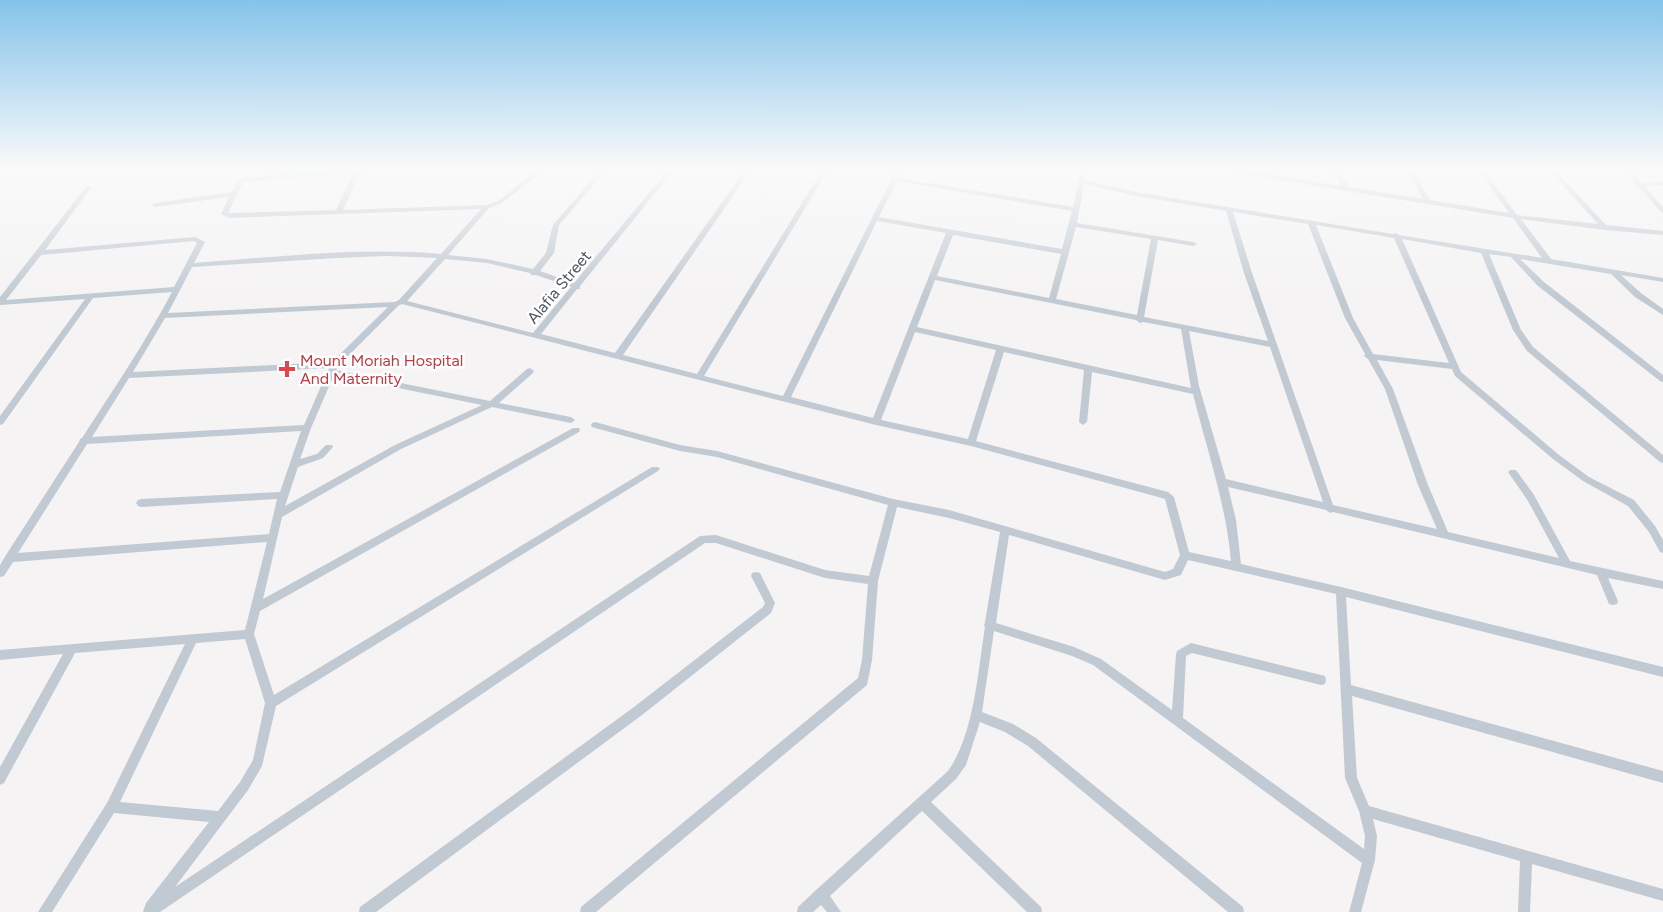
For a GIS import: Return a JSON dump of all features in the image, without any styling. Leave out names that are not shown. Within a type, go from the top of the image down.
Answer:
[{"type":"street","points":[[0,302],[69,213]]},
{"type":"street","points":[[226,213],[225,215],[318,213]]},
{"type":"street","points":[[148,912],[244,786],[258,762],[271,704],[249,634],[284,495],[307,428],[332,369],[399,303],[482,213]]},
{"type":"street","points":[[534,273],[550,253],[556,225],[567,213]]},
{"type":"street","name":"Alafia Street","points":[[535,336],[637,213]]},
{"type":"street","points":[[617,357],[718,213]]},
{"type":"street","points":[[699,377],[799,213]]},
{"type":"street","points":[[786,399],[879,213]]},
{"type":"street","points":[[1052,301],[1075,213]]},
{"type":"street","points":[[1230,213],[1330,509]]},
{"type":"street","points":[[1251,213],[1663,280]]},
{"type":"street","points":[[1502,213],[1605,228],[1663,233]]},
{"type":"street","points":[[1515,213],[1548,261]]},
{"type":"street","points":[[1591,213],[1605,228]]},
{"type":"street","points":[[876,219],[1065,252]]},
{"type":"street","points":[[1311,222],[1349,318],[1368,356],[1389,389],[1423,485],[1444,534]]},
{"type":"street","points":[[1073,224],[1193,244]]},
{"type":"street","points":[[876,422],[951,233]]},
{"type":"street","points":[[1396,236],[1452,366],[1468,384],[1556,457],[1586,479],[1631,503],[1652,529],[1663,549]]},
{"type":"street","points":[[1140,320],[1155,237]]},
{"type":"street","points":[[0,573],[127,375],[163,316],[201,244],[200,240],[39,253]]},
{"type":"street","points":[[1484,251],[1517,330],[1530,349],[1663,460]]},
{"type":"street","points":[[190,265],[401,254],[441,257],[534,273],[577,287]]},
{"type":"street","points":[[1514,256],[1541,284],[1663,379]]},
{"type":"street","points":[[1612,271],[1638,295],[1663,313]]},
{"type":"street","points":[[933,277],[1273,345]]},
{"type":"street","points":[[0,302],[177,289]]},
{"type":"street","points":[[0,423],[91,296]]},
{"type":"street","points":[[163,316],[399,303],[876,422],[971,443],[1165,495],[1168,497],[1185,555],[1177,572],[1165,576],[949,514],[892,503],[717,454],[680,448],[595,425]]},
{"type":"street","points":[[913,329],[1196,392]]},
{"type":"street","points":[[1185,329],[1196,392],[1234,528],[1236,566]]},
{"type":"street","points":[[971,443],[1001,348]]},
{"type":"street","points":[[1368,356],[1452,366]]},
{"type":"street","points":[[127,375],[332,369],[492,404],[574,425],[256,608]]},
{"type":"street","points":[[1083,422],[1088,369]]},
{"type":"street","points":[[279,514],[398,447],[492,404],[530,371]]},
{"type":"street","points":[[83,441],[307,428]]},
{"type":"street","points":[[295,464],[320,456],[329,447]]},
{"type":"street","points":[[271,704],[655,469]]},
{"type":"street","points":[[1513,472],[1531,498],[1566,562]]},
{"type":"street","points":[[1223,482],[1330,509],[1663,585]]},
{"type":"street","points":[[141,502],[284,495]]},
{"type":"street","points":[[586,912],[863,681],[867,660],[873,581],[892,503]]},
{"type":"street","points":[[803,912],[952,774],[962,760],[976,716],[1005,531]]},
{"type":"street","points":[[9,558],[272,538]]},
{"type":"street","points":[[148,912],[703,539],[716,539],[825,574],[873,581]]},
{"type":"street","points":[[1185,555],[1341,591],[1663,672]]},
{"type":"street","points":[[1601,572],[1613,601]]},
{"type":"street","points":[[365,912],[638,711],[767,610],[770,603],[756,576]]},
{"type":"street","points":[[1341,591],[1351,778],[1365,811],[1371,836],[1368,860],[1355,912]]},
{"type":"street","points":[[989,625],[1087,656],[1368,860]]},
{"type":"street","points":[[0,655],[249,634]]},
{"type":"street","points":[[44,912],[111,807],[193,638]]},
{"type":"street","points":[[0,779],[72,648]]},
{"type":"street","points":[[1177,721],[1181,654],[1185,649],[1191,648],[1322,680]]},
{"type":"street","points":[[1347,689],[1663,777]]},
{"type":"street","points":[[976,716],[1009,728],[1032,742],[1238,912]]},
{"type":"street","points":[[922,802],[1036,912]]},
{"type":"street","points":[[111,807],[221,817]]},
{"type":"street","points":[[1365,811],[1663,896]]},
{"type":"street","points":[[1524,912],[1526,856]]},
{"type":"street","points":[[821,895],[835,912]]},
{"type":"place","name":"Mount Moriah Hospital And Maternity","points":[[287,369]]}]
